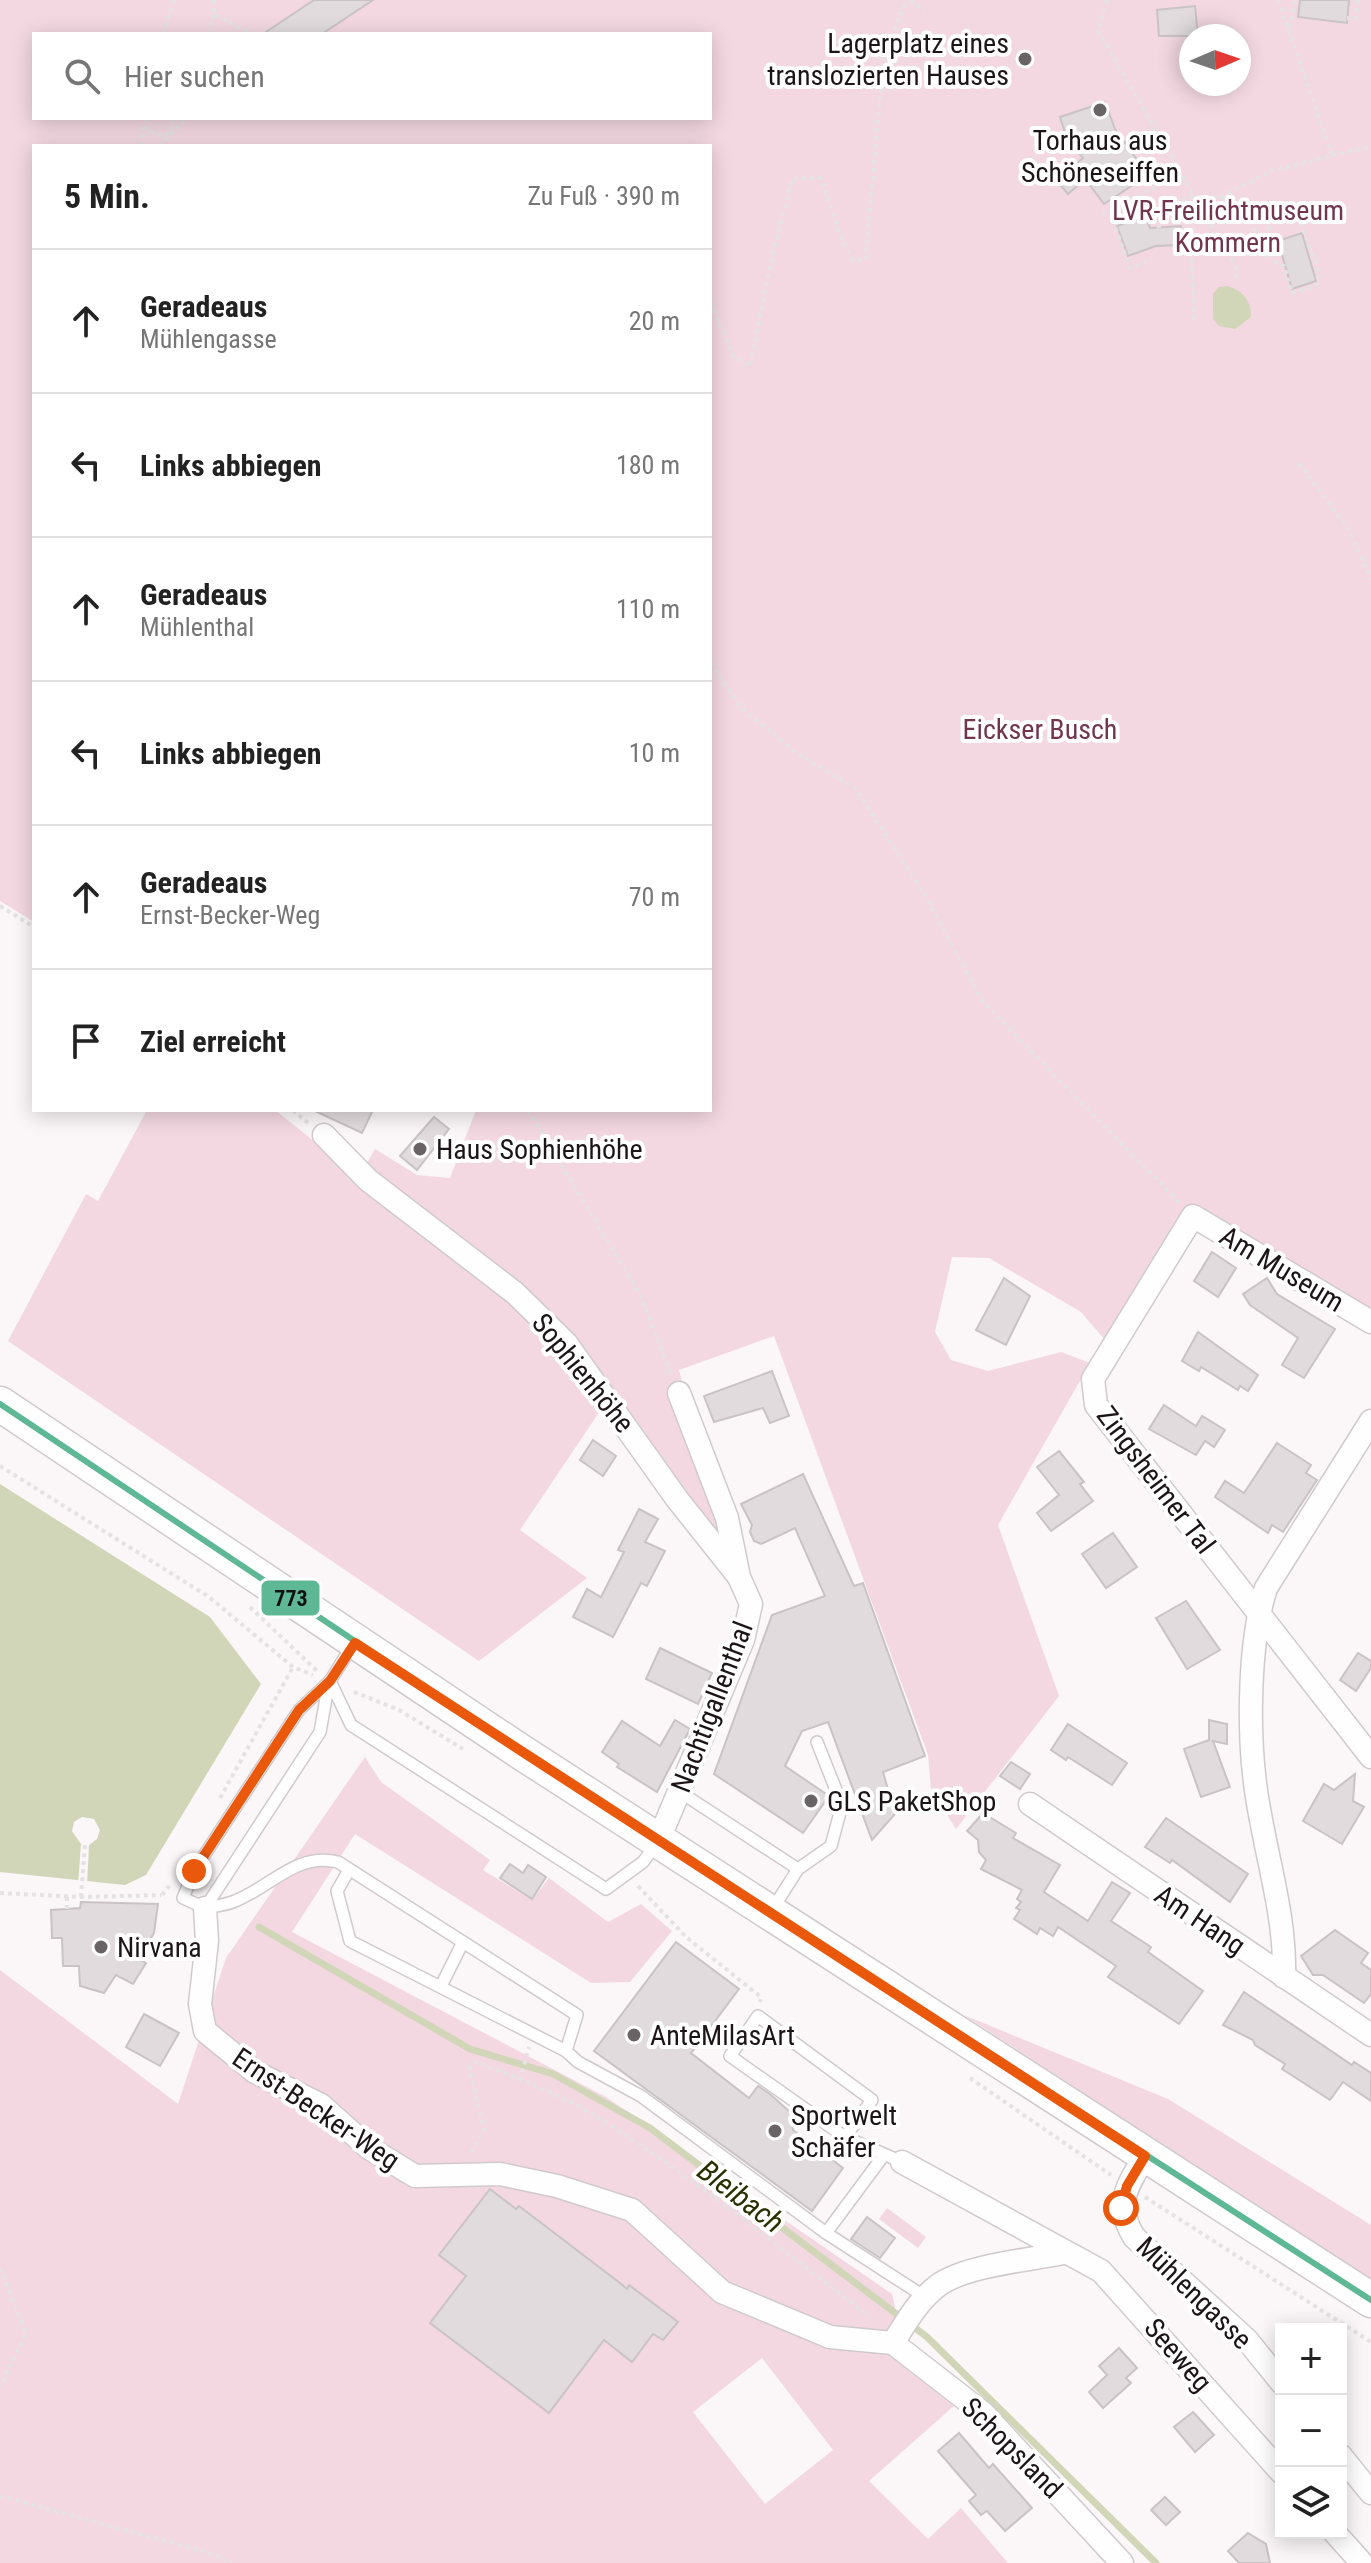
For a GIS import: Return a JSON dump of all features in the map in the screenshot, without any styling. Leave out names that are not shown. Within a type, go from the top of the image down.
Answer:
[{"type":"main road","points":[[0,1404],[355,1643],[1371,2300]]},
{"type":"street","name":"Sophienhöhe","points":[[324,1135],[368,1180],[515,1293],[566,1343],[677,1499],[739,1577]]},
{"type":"street","name":"Am Museum","points":[[1193,1216],[1371,1322]]},
{"type":"street","name":"Zingsheimer Tal","points":[[1193,1216],[1093,1379],[1096,1405],[1371,1757]]},
{"type":"street","name":"Nachtigallenthal","points":[[659,1839],[743,1640],[751,1604],[739,1577],[727,1518],[679,1393]]},
{"type":"street","points":[[1284,1977],[1285,1944],[1255,1781],[1253,1676],[1257,1614],[1266,1588],[1371,1421]]},
{"type":"street","name":"Am Hang","points":[[1030,1804],[1371,2035]]},
{"type":"street","name":"Ernst-Becker-Weg","points":[[205,1908],[207,1941],[200,2004],[205,2031],[255,2072],[321,2105],[381,2155],[415,2176],[500,2174],[557,2186],[632,2210],[722,2292],[830,2337],[908,2320]]},
{"type":"street","points":[[1127,2186],[1145,2156]]},
{"type":"street","name":"Seeweg","points":[[893,2158],[1101,2271],[1277,2467]]},
{"type":"street","name":"Mühlengasse","points":[[1127,2186],[1121,2208],[1134,2237],[1247,2340],[1275,2375]]},
{"type":"street","points":[[908,2320],[943,2282],[989,2268],[1063,2253]]},
{"type":"street","name":"Schopsland","points":[[908,2320],[983,2413],[1122,2563]]},
{"type":"street","points":[[1347,2463],[1371,2493]]},
{"type":"street","points":[[1340,2539],[1362,2563]]},
{"type":"lane","points":[[355,1643],[330,1681],[299,1710],[194,1871],[183,1898],[205,1908],[236,1901],[298,1864],[323,1859],[349,1870],[577,2015],[566,2051]]},
{"type":"lane","points":[[330,1681],[351,1725],[606,1889],[643,1862],[659,1839]]},
{"type":"lane","points":[[205,1908],[320,1732],[330,1681]]},
{"type":"lane","points":[[771,1910],[798,1869],[831,1846],[842,1805],[817,1742]]},
{"type":"lane","points":[[680,1792],[798,1869]]},
{"type":"lane","points":[[349,1870],[337,1891],[350,1941],[566,2051],[578,2062],[641,2096],[826,2233],[908,2320]]},
{"type":"lane","points":[[441,1986],[463,1942]]},
{"type":"lane","points":[[826,2233],[893,2158],[845,2137],[730,2056],[758,2016],[872,2100],[845,2137]]},
{"type":"path","points":[[164,32],[174,0]]},
{"type":"path","points":[[209,32],[214,0]]},
{"type":"path","points":[[712,307],[734,357],[750,366],[772,257],[792,179],[821,178],[853,260],[865,260],[884,59],[908,0],[925,10]]},
{"type":"path","points":[[1107,0],[1098,31],[1235,266],[1237,279]]},
{"type":"path","points":[[1278,0],[1331,153]]},
{"type":"path","points":[[1288,30],[1296,8],[1295,0]]},
{"type":"path","points":[[1347,18],[1356,19],[1358,0]]},
{"type":"path","points":[[214,14],[248,32]]},
{"type":"path","points":[[145,120],[147,131],[155,135],[171,132]]},
{"type":"path","points":[[141,144],[145,120]]},
{"type":"path","points":[[171,132],[174,120]]},
{"type":"path","points":[[161,144],[185,120]]},
{"type":"path","points":[[1128,148],[1154,129]]},
{"type":"path","points":[[1220,197],[1271,171],[1331,153],[1371,146]]},
{"type":"path","points":[[1102,214],[1181,174]]},
{"type":"path","points":[[1194,196],[1190,211],[1194,322]]},
{"type":"path","points":[[1151,260],[1130,268],[1114,224],[1172,207],[1194,196],[1233,200],[1247,213],[1263,257],[1273,254]]},
{"type":"path","points":[[1282,206],[1296,210],[1310,256],[1319,272],[1319,282],[1292,293],[1284,266],[1277,265],[1273,254],[1268,231],[1271,221],[1282,206]]},
{"type":"path","points":[[1157,209],[1159,228]]},
{"type":"path","points":[[1299,463],[1349,530],[1371,579]]},
{"type":"path","points":[[712,666],[741,707],[795,752],[856,789],[926,897],[983,1002],[1193,1216]]},
{"type":"path","points":[[0,906],[32,926]]},
{"type":"path","points":[[529,1112],[640,1294],[679,1393]]},
{"type":"path","points":[[0,1466],[209,1597],[293,1667],[219,1800]]},
{"type":"path","points":[[81,1897],[85,1845]]},
{"type":"path","points":[[0,1893],[81,1897],[162,1895],[174,1879]]},
{"type":"path","points":[[67,1896],[67,1909]]},
{"type":"path","points":[[648,1896],[686,1937],[761,1997],[758,2016]]},
{"type":"path","points":[[520,2080],[528,2052]]},
{"type":"path","points":[[447,2175],[477,2146],[484,2130],[469,2068],[477,2062],[609,2124],[719,2202],[873,2320],[908,2320]]},
{"type":"path","points":[[1127,2186],[1371,2342]]},
{"type":"path","points":[[0,2268],[26,2333],[0,2387]]},
{"type":"path","points":[[0,2496],[206,2552],[232,2563]]},
{"type":"green space","name":"Eickser Busch","points":[[0,0],[1371,0],[1371,1312],[1198,1213],[1106,1341],[1081,1312],[989,1258],[952,1257],[935,1332],[951,1360],[988,1371],[1061,1352],[1090,1363],[998,1525],[1059,1696],[956,1829],[931,1789],[928,1755],[774,1336],[679,1370],[724,1538],[715,1541],[591,1366],[364,1168],[375,1149],[417,1175],[450,1178],[475,1112],[712,1112],[712,144],[32,144],[32,921],[0,901]]},
{"type":"green space","points":[[146,1112],[278,1112],[511,1298],[560,1342],[604,1405],[520,1530],[587,1578],[479,1661],[8,1341],[86,1194],[98,1201]]},
{"type":"green space","points":[[365,1757],[381,1782],[490,1860],[483,1870],[532,1900],[549,1878],[608,1922],[641,1904],[672,1931],[630,1982],[591,1983],[355,1834],[292,1932],[606,2097],[892,2294],[909,2371],[954,2406],[869,2481],[928,2539],[961,2508],[1008,2563],[0,2563],[0,1970],[178,2104],[226,1958]],"holes":[[[762,2358],[833,2450],[765,2504],[693,2412]]]},
{"type":"green space","points":[[964,2015],[1168,2099],[1371,2225],[1371,2280]]},
{"type":"green space","points":[[887,2208],[926,2237],[918,2248],[879,2219]]},
{"type":"shaded area","points":[[1227,286],[1245,297],[1251,311],[1251,317],[1235,329],[1219,326],[1213,319],[1213,294],[1219,287]]},
{"type":"shaded area","points":[[0,1484],[210,1617],[261,1684],[146,1875],[125,1885],[0,1872]]},
{"type":"pier","points":[[82,1817],[94,1819],[100,1830],[97,1839],[89,1845],[87,1886],[78,1885],[81,1844],[72,1831],[74,1822]]},
{"type":"building","points":[[314,0],[373,0],[325,32],[266,32]]},
{"type":"building","points":[[1300,0],[1349,0],[1347,23],[1298,17]]},
{"type":"building","points":[[1195,6],[1197,24],[1179,24],[1179,36],[1159,36],[1157,10]]},
{"type":"building","points":[[1105,102],[1115,129],[1148,175],[1104,204],[1085,179],[1068,194],[1057,181],[1083,158],[1067,139],[1060,117]]},
{"type":"building","points":[[1145,216],[1150,228],[1181,226],[1182,245],[1156,246],[1128,256],[1117,226]]},
{"type":"building","points":[[1302,233],[1316,281],[1292,289],[1278,241]]},
{"type":"building","points":[[317,1112],[372,1112],[362,1133]]},
{"type":"building","name":"Haus Sophienhöhe","points":[[434,1117],[449,1129],[417,1170],[400,1156]]},
{"type":"building","points":[[1212,1252],[1236,1268],[1218,1297],[1194,1281]]},
{"type":"building","points":[[1004,1278],[1030,1296],[1006,1345],[976,1330]]},
{"type":"building","points":[[1267,1278],[1277,1294],[1335,1329],[1304,1378],[1282,1365],[1298,1338],[1250,1305],[1243,1294]]},
{"type":"building","points":[[1198,1332],[1258,1375],[1248,1391],[1240,1386],[1238,1390],[1201,1367],[1199,1371],[1182,1361]]},
{"type":"building","points":[[772,1371],[789,1416],[770,1423],[763,1408],[714,1422],[704,1396]]},
{"type":"building","points":[[1164,1405],[1196,1426],[1202,1416],[1225,1430],[1214,1447],[1205,1441],[1196,1455],[1149,1429]]},
{"type":"building","points":[[593,1440],[616,1456],[603,1476],[580,1460]]},
{"type":"building","points":[[1277,1443],[1311,1465],[1306,1473],[1317,1480],[1283,1532],[1272,1525],[1268,1533],[1215,1497],[1225,1481],[1244,1493]]},
{"type":"building","points":[[1059,1451],[1084,1482],[1080,1484],[1093,1501],[1051,1531],[1037,1513],[1059,1495],[1037,1467]]},
{"type":"building","points":[[803,1474],[854,1586],[863,1583],[925,1756],[883,1772],[895,1814],[872,1840],[828,1722],[802,1731],[785,1766],[829,1796],[803,1833],[714,1774],[772,1615],[825,1596],[795,1528],[761,1544],[754,1541],[750,1532],[752,1525],[741,1504]]},
{"type":"building","points":[[639,1509],[658,1519],[645,1542],[665,1551],[647,1586],[641,1583],[613,1637],[573,1617],[587,1589],[601,1597],[624,1552],[618,1550]]},
{"type":"building","points":[[1113,1533],[1137,1567],[1106,1588],[1082,1554]]},
{"type":"building","points":[[1186,1601],[1220,1650],[1187,1669],[1156,1618]]},
{"type":"building","points":[[660,1648],[712,1673],[698,1704],[646,1679]]},
{"type":"building","points":[[1358,1653],[1371,1661],[1371,1668],[1356,1691],[1340,1680]]},
{"type":"building","points":[[675,1720],[690,1729],[657,1792],[617,1767],[619,1764],[602,1752],[622,1721],[660,1746]]},
{"type":"building","points":[[1209,1720],[1227,1724],[1227,1744],[1213,1741],[1230,1787],[1201,1797],[1184,1749],[1209,1740]]},
{"type":"building","points":[[1068,1724],[1127,1763],[1112,1785],[1051,1750]]},
{"type":"building","points":[[1011,1762],[1030,1774],[1020,1789],[1000,1776]]},
{"type":"building","points":[[1355,1774],[1353,1801],[1364,1807],[1342,1844],[1303,1821],[1324,1784],[1334,1790]]},
{"type":"building","points":[[983,1813],[1016,1833],[1013,1838],[1060,1865],[1044,1892],[1088,1921],[1112,1882],[1130,1893],[1111,1921],[1151,1947],[1148,1952],[1203,1991],[1179,2024],[1108,1977],[1116,1966],[1058,1927],[1053,1936],[1040,1928],[1037,1934],[1014,1919],[1020,1910],[1016,1908],[1021,1902],[1017,1899],[1022,1890],[981,1869],[986,1860],[979,1852],[978,1840],[967,1831]]},
{"type":"building","points":[[1166,1818],[1248,1874],[1230,1902],[1172,1860],[1170,1863],[1145,1847]]},
{"type":"building","points":[[510,1864],[523,1873],[528,1865],[546,1877],[532,1899],[500,1878]]},
{"type":"building","points":[[81,1902],[158,1904],[154,1933],[139,1959],[146,1963],[133,1984],[116,1975],[104,1993],[80,1986],[79,1966],[63,1966],[62,1938],[52,1938],[51,1910],[80,1908]]},
{"type":"building","points":[[1335,1930],[1368,1953],[1361,1963],[1371,1970],[1371,1994],[1364,2003],[1323,1975],[1313,1975],[1301,1956]]},
{"type":"building","points":[[676,1942],[739,1989],[691,2053],[749,2098],[758,2086],[770,2094],[791,2113],[793,2130],[843,2168],[812,2211],[594,2051]]},
{"type":"building","points":[[1244,1992],[1352,2065],[1354,2062],[1371,2073],[1371,2101],[1343,2082],[1330,2100],[1282,2069],[1285,2064],[1255,2045],[1253,2040],[1223,2025]]},
{"type":"building","points":[[144,2014],[179,2033],[160,2066],[126,2047]]},
{"type":"building","points":[[490,2189],[516,2209],[519,2206],[627,2289],[629,2285],[678,2322],[663,2340],[653,2334],[632,2362],[604,2340],[549,2413],[430,2323],[466,2276],[439,2255]]},
{"type":"building","points":[[867,2217],[895,2238],[880,2258],[851,2239]]},
{"type":"building","points":[[1119,2348],[1137,2368],[1126,2378],[1131,2383],[1103,2408],[1089,2392],[1107,2375],[1099,2366]]},
{"type":"building","points":[[1193,2412],[1214,2435],[1195,2452],[1174,2427]]},
{"type":"building","points":[[959,2433],[989,2468],[993,2464],[1032,2508],[1005,2531],[987,2511],[981,2515],[969,2501],[976,2495],[938,2451]]},
{"type":"building","points":[[1165,2497],[1180,2512],[1166,2525],[1151,2510]]},
{"type":"building","points":[[1248,2533],[1266,2544],[1270,2563],[1239,2563],[1228,2551]]},
{"type":"waterway","name":"Bleibach","points":[[259,1927],[470,2049],[553,2074],[650,2128],[927,2337],[1156,2563]]},
{"type":"transit line","name":"773","points":[[0,1404],[521,1752],[1371,2300]]},
{"type":"place","name":"Lagerplatz eines translozierten Hauses","points":[[1025,59]]},
{"type":"place","name":"Torhaus aus Schöneseiffen","points":[[1100,110]]},
{"type":"place","name":"Haus Sophienhöhe","points":[[420,1149]]},
{"type":"place","name":"GLS PaketShop","points":[[811,1801]]},
{"type":"place","name":"Nirvana","points":[[101,1947]]},
{"type":"place","name":"AnteMilasArt","points":[[634,2035]]},
{"type":"place","name":"Sportwelt Schäfer","points":[[775,2131]]},
{"type":"route","points":[[194,1871],[299,1710],[330,1681],[355,1643],[771,1910],[1145,2156],[1127,2186],[1121,2208]]},
{"type":"park label","name":"LVR-Freilichtmuseum Kommern","points":[[1228,226]]}]
